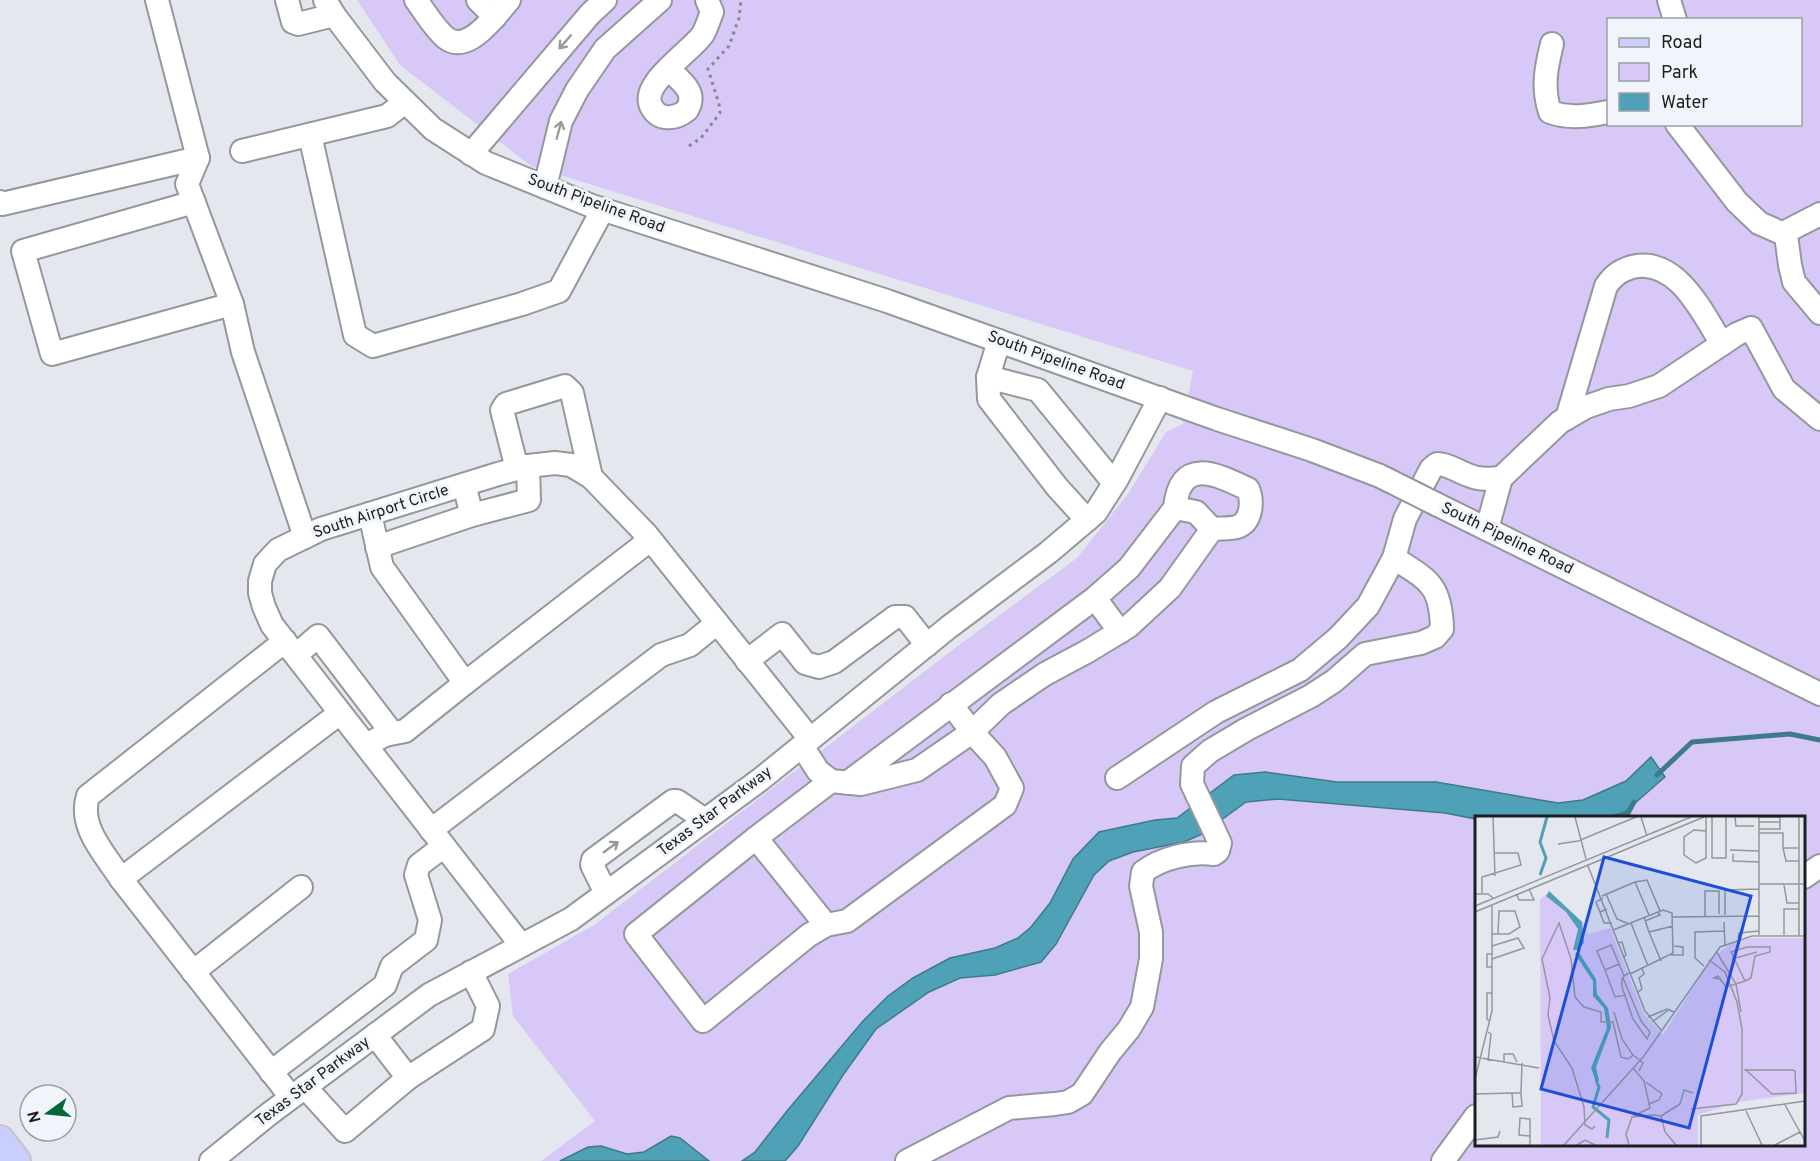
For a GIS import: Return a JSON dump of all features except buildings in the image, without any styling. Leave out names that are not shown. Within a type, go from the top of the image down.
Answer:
[{"type":"main road","points":[[0,1140],[16,1161]]},
{"type":"street","points":[[157,0],[198,158],[187,184],[232,304],[243,352],[305,537]]},
{"type":"street","points":[[287,0],[293,22],[298,24],[329,7]]},
{"type":"street","points":[[416,0],[447,39],[459,42],[471,39],[502,8],[478,0]]},
{"type":"street","points":[[471,154],[561,46],[606,0]]},
{"type":"street","points":[[545,187],[561,121],[577,90],[605,49],[660,0]]},
{"type":"street","points":[[668,69],[702,35],[712,12],[707,0]]},
{"type":"street","points":[[1669,0],[1674,18]]},
{"type":"street","name":"South Pipeline Road","points":[[329,7],[385,82],[433,129],[486,164],[603,209],[887,301],[1380,476],[1820,694]]},
{"type":"street","points":[[1552,44],[1544,96],[1550,112],[1562,116],[1585,117],[1607,112]]},
{"type":"street","points":[[242,152],[387,116],[405,102]]},
{"type":"street","points":[[1679,126],[1737,202],[1759,223],[1786,235]]},
{"type":"street","points":[[310,135],[355,335],[373,346],[522,304],[559,291],[603,209]]},
{"type":"street","points":[[1,203],[198,158]]},
{"type":"street","points":[[194,202],[23,251],[52,354],[232,304]]},
{"type":"street","points":[[1820,214],[1790,230],[1786,235],[1794,282],[1820,313]]},
{"type":"street","points":[[1567,418],[1606,286],[1612,277],[1622,270],[1648,266],[1672,276],[1694,300],[1722,344]]},
{"type":"street","points":[[1487,529],[1501,478],[1560,422],[1586,407],[1659,386],[1737,334],[1750,328],[1784,389],[1820,419]]},
{"type":"street","points":[[999,341],[988,377],[989,399],[1057,487],[1087,520]]},
{"type":"street","points":[[988,377],[1038,390],[1114,483]]},
{"type":"street","points":[[377,547],[472,515],[529,500],[523,467],[502,410],[506,404],[566,386],[572,393],[591,477]]},
{"type":"street","name":"Texas Star Parkway","points":[[211,1161],[298,1092],[429,995],[571,919],[705,820],[1049,552],[1096,512],[1160,398]]},
{"type":"street","name":"South Airport Circle","points":[[521,945],[272,625],[260,593],[260,581],[266,564],[278,550],[321,529],[464,484],[523,467],[555,463],[571,465],[591,477],[650,540],[747,661],[806,742],[818,771],[839,782]]},
{"type":"street","points":[[1116,778],[1216,712],[1300,670],[1338,638],[1368,606],[1394,558],[1405,519],[1431,469],[1437,464],[1443,464],[1470,476],[1486,480],[1501,478]]},
{"type":"street","points":[[839,782],[861,784],[917,770],[972,732],[1001,704],[1045,674],[1129,626],[1170,588],[1212,529],[1237,527],[1247,520],[1253,500],[1248,489],[1225,477],[1200,473],[1189,475],[1182,483],[1175,508],[1129,568],[1095,598],[951,704],[756,838],[636,934],[703,1021],[809,935],[826,926],[847,921],[1005,805],[1012,788],[995,757],[972,732],[951,704]]},
{"type":"street","points":[[464,484],[472,515]]},
{"type":"street","points":[[1175,508],[1196,512],[1212,529]]},
{"type":"street","points":[[370,514],[382,567],[465,683]]},
{"type":"street","points":[[366,745],[385,735],[405,731],[650,540]]},
{"type":"street","points":[[907,1161],[1009,1108],[1068,1102],[1082,1094],[1110,1052],[1129,1029],[1142,1006],[1151,959],[1151,932],[1141,886],[1143,872],[1161,861],[1206,853],[1214,854],[1218,851],[1220,843],[1192,784],[1193,766],[1210,751],[1247,729],[1311,696],[1334,681],[1365,654],[1421,643],[1435,637],[1442,629],[1442,612],[1433,586],[1428,580],[1394,558]]},
{"type":"street","points":[[1095,598],[1120,632]]},
{"type":"street","points":[[747,661],[782,634],[805,663],[819,667],[826,665],[834,662],[895,617],[904,617],[927,645]]},
{"type":"street","points":[[271,1072],[385,985],[392,966],[426,940],[430,920],[416,874],[438,838],[661,655],[690,645],[717,623]]},
{"type":"street","points":[[392,733],[318,636],[290,648],[88,796],[85,807],[86,822],[121,879],[271,1072],[345,1131],[408,1077],[483,1029],[488,1006],[471,972]]},
{"type":"street","points":[[121,879],[340,712]]},
{"type":"street","points":[[606,893],[592,865],[593,860],[673,801],[677,801],[705,820]]},
{"type":"street","points":[[756,838],[826,926]]},
{"type":"street","points":[[1805,876],[1820,867]]},
{"type":"street","points":[[193,972],[301,887]]},
{"type":"street","points":[[375,1035],[408,1077]]},
{"type":"street","points":[[1443,1161],[1475,1117]]},
{"type":"path","points":[[689,146],[701,138],[720,114],[708,69],[729,46],[739,18],[741,0]]},
{"type":"green space","points":[[357,0],[1820,0],[1820,1161],[541,1161],[595,1121],[513,1016],[508,974],[594,925],[959,645],[1077,558],[1128,494],[1166,432],[1183,424],[1193,371],[531,166],[400,65]]},
{"type":"water","points":[[1651,757],[1665,777],[1620,816],[1475,816],[1475,819],[1445,813],[1278,799],[1246,802],[1202,834],[1184,842],[1133,852],[1109,861],[1094,875],[1056,944],[1041,962],[995,975],[960,978],[929,992],[876,1029],[843,1075],[798,1146],[785,1161],[742,1161],[755,1152],[863,1021],[888,996],[913,978],[950,958],[995,948],[1018,938],[1031,927],[1050,903],[1073,859],[1099,832],[1155,820],[1177,818],[1234,775],[1265,772],[1337,782],[1436,782],[1558,803],[1583,800],[1626,781]]},
{"type":"water","points":[[671,1136],[680,1138],[709,1161],[560,1161],[588,1147],[601,1146],[627,1154],[644,1152]]},
{"type":"waterway","points":[[1657,775],[1692,742],[1790,734],[1820,740]]},
{"type":"waterway","points":[[1617,816],[1628,813],[1634,802]]}]
